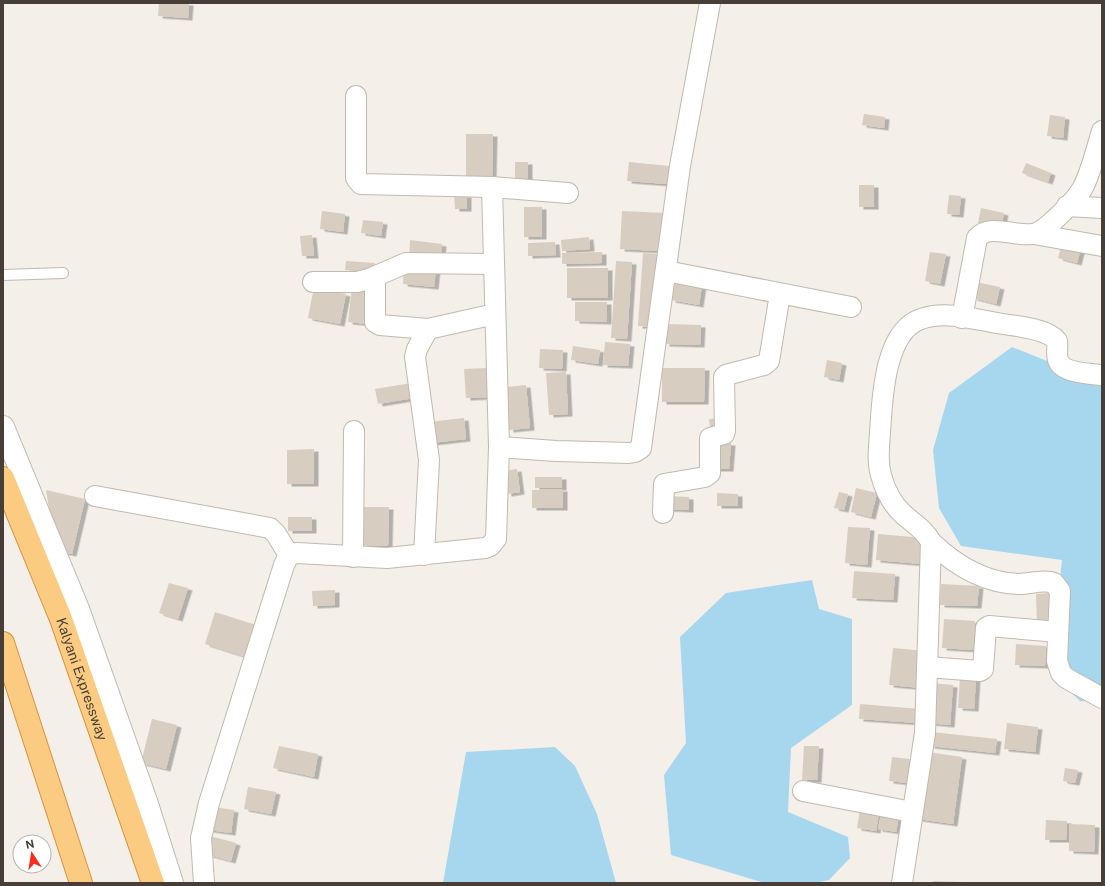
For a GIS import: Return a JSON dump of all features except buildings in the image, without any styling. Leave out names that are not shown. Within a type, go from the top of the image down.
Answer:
[{"type":"highway","name":"Kalyani Expressway","points":[[3,478],[61,620],[153,883]]},
{"type":"highway","points":[[3,643],[81,883]]},
{"type":"street","points":[[499,447],[556,451],[629,453],[639,450],[642,445],[680,166],[707,5]]},
{"type":"street","points":[[356,96],[356,178],[361,184],[492,187],[568,193]]},
{"type":"street","points":[[1034,234],[1042,231],[1082,189],[1102,131]]},
{"type":"street","points":[[204,883],[201,838],[209,803],[284,565],[289,555],[297,553],[387,558],[485,548],[494,543],[496,539],[499,447],[492,187]]},
{"type":"street","points":[[1067,206],[1102,208]]},
{"type":"street","points":[[962,318],[977,238],[982,233],[988,231],[1034,234],[1102,246]]},
{"type":"street","points":[[312,282],[357,282],[375,277],[406,263],[494,264]]},
{"type":"street","points":[[666,271],[850,307]]},
{"type":"street","points":[[375,277],[375,322],[377,324],[428,329],[495,314]]},
{"type":"street","points":[[663,513],[664,484],[705,477],[710,473],[710,438],[724,434],[725,431],[724,377],[726,375],[764,365],[769,361],[780,294]]},
{"type":"street","points":[[1102,375],[1066,369],[1058,361],[1057,341],[1047,334],[1025,327],[943,316],[921,319],[908,326],[898,341],[887,365],[882,395],[878,466],[895,506],[924,531],[931,542],[956,564],[995,580],[1019,584],[1054,583],[1060,591],[1057,661],[1061,673],[1066,678],[1102,698]]},
{"type":"street","points":[[424,555],[429,460],[415,357],[417,349],[428,329]]},
{"type":"street","points":[[3,427],[78,609],[147,804],[172,883]]},
{"type":"street","points":[[353,557],[354,432]]},
{"type":"street","points":[[95,496],[270,528],[276,534],[289,555]]},
{"type":"street","points":[[902,883],[925,733],[931,542]]},
{"type":"street","points":[[927,666],[983,669],[986,628],[989,626],[1058,632]]},
{"type":"street","points":[[803,791],[912,812]]},
{"type":"lane","points":[[3,275],[63,273]]},
{"type":"water","points":[[1012,347],[1102,383],[1102,702],[1080,701],[1050,672],[1062,560],[961,546],[939,508],[933,450],[949,393]]},
{"type":"water","points":[[812,580],[819,609],[852,619],[852,705],[791,748],[788,812],[848,837],[850,858],[829,880],[814,883],[765,883],[671,855],[664,775],[686,743],[680,637],[726,593]]},
{"type":"water","points":[[555,747],[575,766],[597,814],[616,883],[443,883],[466,752]]}]
